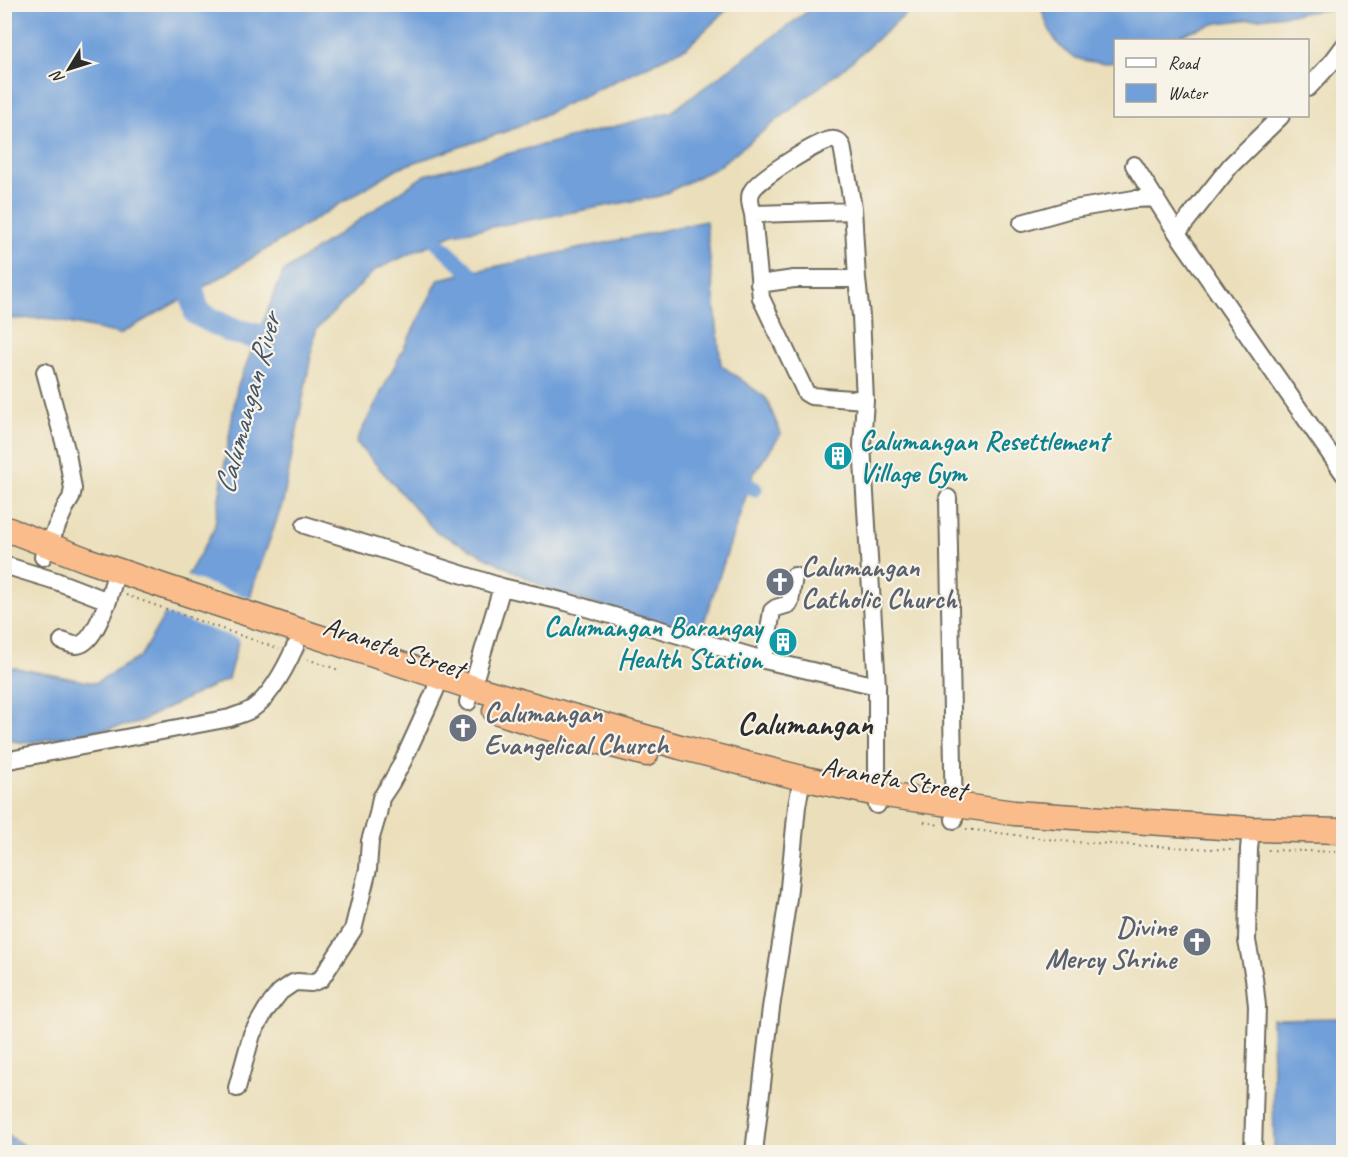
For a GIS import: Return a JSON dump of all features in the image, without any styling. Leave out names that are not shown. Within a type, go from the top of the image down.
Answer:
[{"type":"highway","points":[[4,528],[46,551]]},
{"type":"highway","name":"Araneta Street","points":[[4,544],[46,551],[113,585],[162,598],[255,630],[295,647],[437,684]]},
{"type":"highway","points":[[255,630],[471,695],[680,747],[800,794],[877,800],[953,819],[1024,814],[1250,839],[1344,831]]},
{"type":"highway","name":"Araneta Street","points":[[953,819],[1089,834],[1344,844]]},
{"type":"street","points":[[1309,87],[1344,46]]},
{"type":"street","points":[[1177,233],[1231,165],[1280,117]]},
{"type":"street","points":[[865,400],[811,396],[806,393],[765,308],[759,284],[751,192],[790,159],[834,139],[842,146],[853,211],[861,316],[865,400],[862,445],[877,686],[877,800]]},
{"type":"street","points":[[1134,165],[1177,233],[1344,474]]},
{"type":"street","points":[[1022,223],[1068,210],[1134,199],[1156,198]]},
{"type":"street","points":[[753,214],[853,211]]},
{"type":"street","points":[[759,284],[794,279],[857,279]]},
{"type":"street","points":[[45,372],[67,453],[74,489],[46,551]]},
{"type":"street","points":[[948,498],[953,819]]},
{"type":"street","points":[[305,525],[502,587],[566,602],[764,660],[877,686]]},
{"type":"street","points":[[4,565],[56,581],[113,585],[90,637],[84,643],[75,645],[62,641]]},
{"type":"street","points":[[764,660],[772,611],[789,604],[794,576]]},
{"type":"street","points":[[471,695],[502,587]]},
{"type":"street","points":[[4,761],[230,718],[253,708],[265,696],[289,663],[295,647]]},
{"type":"street","points":[[237,1088],[252,1034],[266,1010],[280,992],[292,983],[311,983],[321,979],[353,930],[368,869],[370,841],[381,798],[399,769],[437,684]]},
{"type":"street","points":[[755,1150],[771,1008],[788,898],[800,794]]},
{"type":"street","points":[[1250,839],[1247,941],[1257,1006],[1253,1152]]},
{"type":"path","points":[[162,598],[255,630]]},
{"type":"path","points":[[924,822],[953,819],[1072,842],[1176,848],[1250,839],[1344,852]]},
{"type":"water","points":[[1343,4],[1343,8],[1218,23],[1172,39],[1114,39],[1114,62],[1106,63],[1083,60],[1065,51],[1048,27],[1040,5]]},
{"type":"water","points":[[4,5],[732,5],[687,47],[516,128],[398,168],[216,280],[120,334],[45,318],[5,319]]},
{"type":"water","name":"Calumangan River","points":[[816,5],[909,5],[907,13],[844,68],[716,168],[660,196],[453,234],[375,270],[316,330],[283,502],[254,584],[228,679],[135,724],[27,743],[5,740],[5,666],[95,683],[140,657],[214,530],[237,388],[283,272],[425,175],[671,112]]},
{"type":"water","points":[[706,221],[721,365],[766,398],[781,434],[753,475],[700,634],[556,593],[435,531],[356,442],[439,279]]},
{"type":"water","points":[[1343,1018],[1343,1152],[1274,1152],[1272,1019]]},
{"type":"water","points":[[5,1134],[35,1152],[5,1152]]},
{"type":"pier","points":[[184,575],[253,599],[242,640],[162,613]]},
{"type":"waterway","points":[[422,228],[483,285]]},
{"type":"waterway","name":"Calumangan River","points":[[186,261],[186,270],[197,313],[232,331],[291,343]]},
{"type":"waterway","points":[[732,476],[755,489]]},
{"type":"place","name":"Calumangan Resettlement Village Gym","points":[[838,456]]},
{"type":"place","name":"Calumangan Catholic Church","points":[[780,582]]},
{"type":"place","name":"Calumangan Barangay Health Station","points":[[783,642]]},
{"type":"place","name":"Calumangan Evangelical Church","points":[[463,728]]},
{"type":"place","name":"Divine Mercy Shrine","points":[[1197,942]]},
{"type":"district","name":"Calumangan","points":[[805,723]]}]
